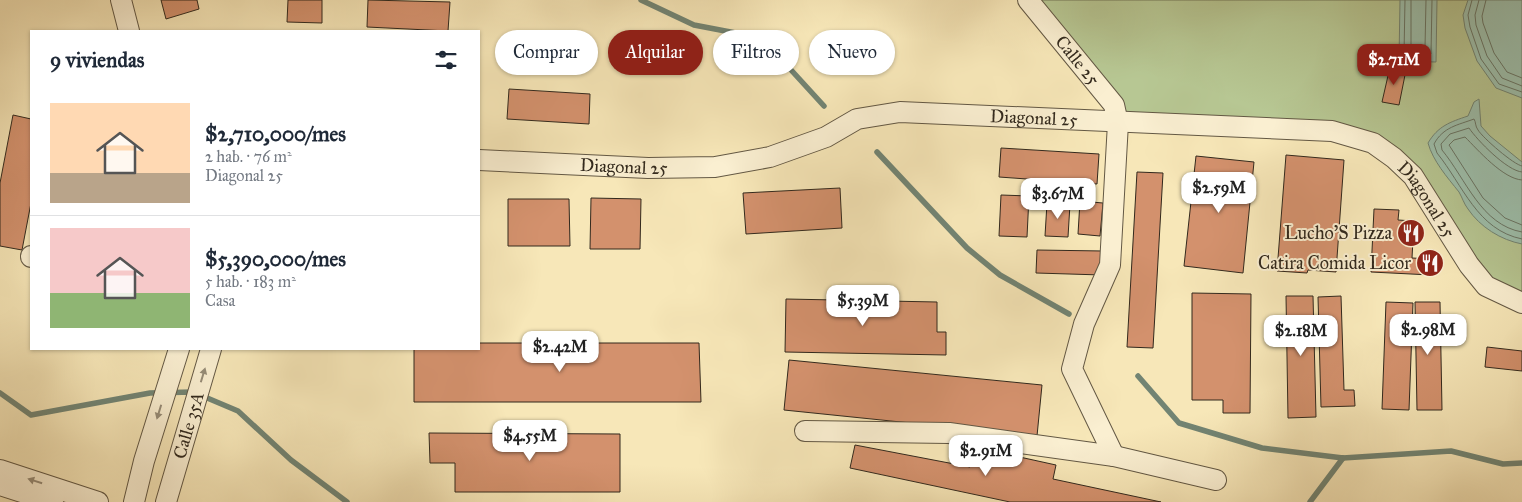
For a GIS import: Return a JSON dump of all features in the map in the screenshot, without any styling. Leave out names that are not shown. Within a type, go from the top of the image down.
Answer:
[{"type":"street","points":[[121,0],[129,30]]},
{"type":"street","name":"Calle 25","points":[[1028,0],[1114,105],[1118,123]]},
{"type":"street","name":"Diagonal 25","points":[[480,160],[648,168],[715,167],[770,156],[826,137],[857,120],[900,112],[1332,131],[1374,143],[1413,176],[1469,265],[1486,286],[1522,303]]},
{"type":"street","points":[[1114,456],[1072,369],[1084,324],[1110,265],[1118,123]]},
{"type":"street","name":"Calle 35A","points":[[132,501],[179,350]]},
{"type":"street","name":"Calle 35A","points":[[166,502],[211,350]]},
{"type":"street","points":[[805,431],[949,432],[1114,456],[1216,480]]},
{"type":"street","points":[[0,470],[98,502]]},
{"type":"street","points":[[0,484],[54,502]]},
{"type":"green space","points":[[1028,0],[1522,0],[1522,303],[1486,286],[1413,176],[1373,143],[1118,123]]},
{"type":"water","points":[[1400,0],[1437,0],[1436,62],[1399,61]]},
{"type":"water","points":[[1468,0],[1522,0],[1522,98],[1496,88],[1477,61],[1465,28],[1463,15]]},
{"type":"water","points":[[1479,99],[1481,126],[1490,136],[1522,162],[1522,244],[1492,232],[1473,216],[1430,150],[1428,143],[1436,132],[1445,125],[1468,116],[1474,102]]},
{"type":"building","points":[[161,0],[197,0],[199,9],[166,19]]},
{"type":"building","points":[[288,0],[322,0],[322,23],[287,22]]},
{"type":"building","points":[[368,0],[450,2],[448,30],[367,27]]},
{"type":"building","points":[[1390,67],[1406,70],[1399,105],[1382,102]]},
{"type":"building","points":[[509,89],[590,94],[589,124],[507,119]]},
{"type":"building","points":[[13,115],[30,119],[30,208],[22,250],[0,246],[0,183]]},
{"type":"building","points":[[1001,148],[1099,154],[1097,184],[999,177]]},
{"type":"building","points":[[1286,155],[1344,160],[1336,272],[1308,270],[1307,273],[1277,271]]},
{"type":"building","points":[[1196,156],[1254,162],[1243,273],[1184,266]]},
{"type":"building","points":[[1137,172],[1163,173],[1153,348],[1127,347]]},
{"type":"building","points":[[840,188],[842,228],[746,234],[743,193]]},
{"type":"building","points":[[1001,195],[1029,196],[1027,237],[999,236]]},
{"type":"building","points":[[591,198],[641,199],[640,249],[590,249]]},
{"type":"building","points":[[508,199],[569,199],[570,246],[508,246]]},
{"type":"building","points":[[1080,201],[1103,203],[1100,236],[1078,234]]},
{"type":"building","points":[[1047,203],[1070,204],[1068,237],[1045,236]]},
{"type":"building","points":[[1374,209],[1399,210],[1398,220],[1414,221],[1412,258],[1432,259],[1431,275],[1371,272]]},
{"type":"building","points":[[1037,250],[1103,251],[1102,275],[1036,273]]},
{"type":"building","points":[[1192,293],[1251,294],[1250,413],[1223,413],[1223,400],[1192,400]]},
{"type":"building","points":[[1286,296],[1313,296],[1316,417],[1288,418]]},
{"type":"building","points":[[1341,296],[1344,390],[1354,390],[1355,406],[1321,407],[1318,297]]},
{"type":"building","points":[[786,299],[937,302],[937,332],[946,332],[946,355],[785,352]]},
{"type":"building","points":[[1386,302],[1413,303],[1409,410],[1382,409]]},
{"type":"building","points":[[1415,302],[1440,302],[1442,410],[1417,410]]},
{"type":"building","points":[[480,343],[699,343],[701,402],[414,402],[414,350],[480,350]]},
{"type":"building","points":[[1487,347],[1522,351],[1522,371],[1485,367]]},
{"type":"building","points":[[789,360],[1042,385],[1037,436],[784,410]]},
{"type":"building","points":[[429,433],[620,434],[620,492],[455,492],[455,463],[430,463]]},
{"type":"building","points":[[855,445],[970,467],[974,447],[1056,465],[1053,479],[1161,502],[1010,502],[850,468]]},
{"type":"waterway","points":[[641,0],[694,25],[741,34],[771,48],[824,106]]},
{"type":"waterway","points":[[877,152],[967,248],[1000,275],[1069,314]]},
{"type":"waterway","points":[[1138,376],[1179,423],[1262,448],[1343,458],[1451,451],[1503,464],[1522,463]]},
{"type":"waterway","points":[[0,393],[31,415],[150,393],[193,392],[238,411],[291,460],[347,502]]},
{"type":"waterway","points":[[1310,502],[1343,458]]},
{"type":"place","name":"Lucho'S Pizza","points":[[1411,233]]},
{"type":"place","name":"Catira Comida Licor","points":[[1430,263]]}]
